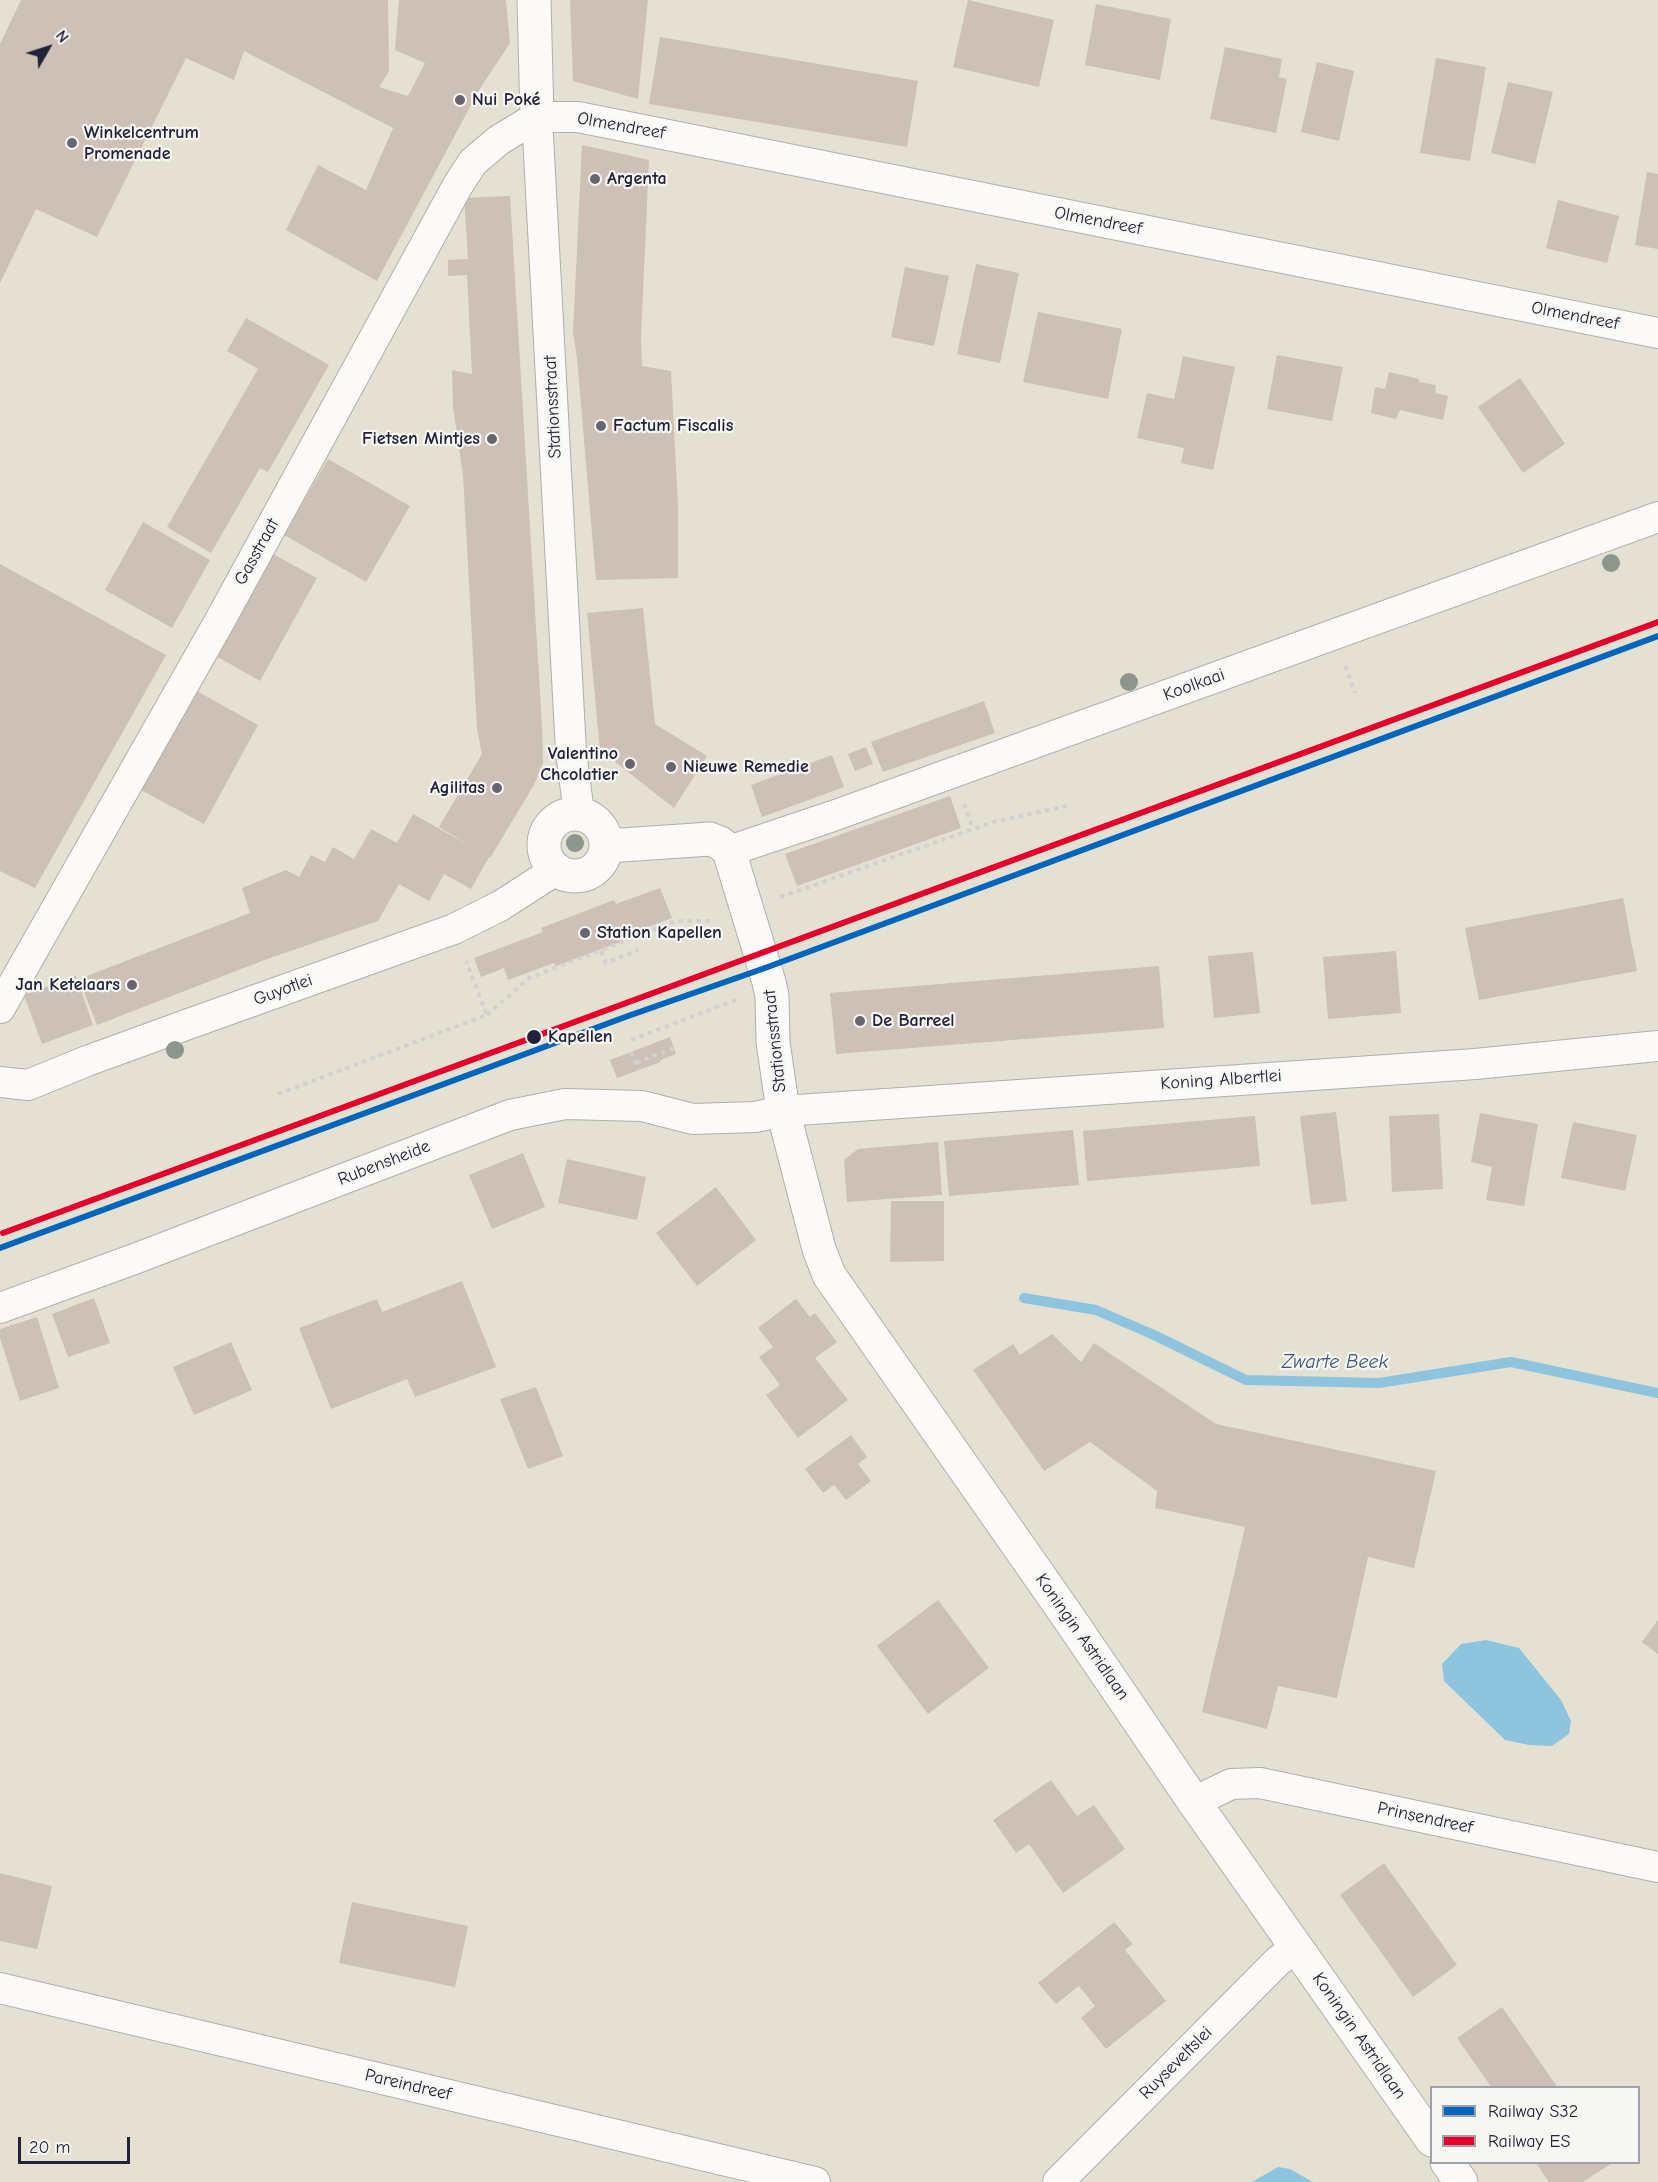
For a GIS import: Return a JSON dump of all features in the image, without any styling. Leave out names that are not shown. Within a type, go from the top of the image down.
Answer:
[{"type":"street","name":"Stationsstraat","points":[[534,0],[537,117],[571,752],[579,813]]},
{"type":"street","name":"Olmendreef","points":[[537,117],[578,117],[1658,333]]},
{"type":"street","name":"Gasstraat","points":[[0,1008],[218,624],[458,185],[473,162],[499,140],[537,117]]},
{"type":"street","name":"Koolkaai","points":[[729,851],[854,808],[1658,517]]},
{"type":"street","points":[[579,813],[593,819],[603,830],[607,846],[603,860],[595,870],[582,876],[568,876],[556,870],[547,859],[543,846],[546,832],[554,821],[565,814],[579,813]]},
{"type":"street","points":[[607,846],[710,839],[720,843],[729,851]]},
{"type":"street","name":"Stationsstraat","points":[[729,851],[772,996],[773,1042],[783,1111]]},
{"type":"street","name":"Guyotlei","points":[[0,1082],[28,1085],[183,1026],[454,929],[500,906],[556,870]]},
{"type":"street","name":"Koning Albertlei","points":[[783,1111],[1475,1064],[1658,1046]]},
{"type":"street","name":"Rubensheide","points":[[0,1308],[138,1258],[510,1115],[565,1104],[642,1106],[693,1119],[755,1117],[783,1111]]},
{"type":"street","name":"Koningin Astridlaan","points":[[783,1111],[819,1249],[829,1275],[1430,2139]]},
{"type":"street","name":"Prinsendreef","points":[[1194,1802],[1231,1784],[1260,1783],[1658,1867]]},
{"type":"street","name":"Ruyseveltslei","points":[[1058,2182],[1278,1961],[1298,1947]]},
{"type":"street","name":"Pareindreef","points":[[0,1988],[815,2182]]},
{"type":"street","points":[[1448,2164],[1461,2182]]},
{"type":"path","points":[[1350,679],[1355,693]]},
{"type":"path","points":[[278,1094],[487,1015],[529,978],[676,921],[713,921],[993,822],[1067,806]]},
{"type":"path","points":[[454,929],[487,1015]]},
{"type":"path","points":[[601,951],[606,963],[638,950]]},
{"type":"path","points":[[631,1040],[738,999],[772,996]]},
{"type":"path","points":[[636,1063],[674,1048]]},
{"type":"path","points":[[631,1052],[638,1070]]},
{"type":"water","points":[[1486,1640],[1519,1648],[1561,1700],[1571,1721],[1569,1734],[1552,1746],[1529,1745],[1505,1740],[1444,1681],[1442,1664],[1461,1644]]},
{"type":"water","points":[[1278,2167],[1290,2169],[1313,2182],[1252,2182]]},
{"type":"building","name":"Winkelcentrum Promenade","points":[[21,0],[388,0],[389,71],[379,87],[408,96],[425,63],[395,50],[399,0],[506,0],[510,43],[479,90],[377,281],[286,230],[318,165],[366,190],[393,128],[244,51],[234,80],[186,58],[97,237],[36,209],[0,283],[0,44]]},
{"type":"building","points":[[570,0],[648,0],[638,99],[573,81]]},
{"type":"building","points":[[968,0],[1054,20],[1039,87],[953,67]]},
{"type":"building","points":[[1096,4],[1171,19],[1160,80],[1085,65]]},
{"type":"building","points":[[660,37],[918,81],[907,147],[649,104]]},
{"type":"building","points":[[1225,47],[1282,59],[1279,77],[1287,79],[1276,133],[1210,119]]},
{"type":"building","points":[[1436,58],[1486,67],[1470,161],[1420,153]]},
{"type":"building","points":[[1317,62],[1354,71],[1339,141],[1301,132]]},
{"type":"building","points":[[1508,82],[1553,92],[1535,164],[1491,153]]},
{"type":"building","points":[[582,145],[649,160],[641,336],[642,366],[671,371],[678,506],[678,578],[596,580],[573,333]]},
{"type":"building","points":[[1647,172],[1658,174],[1658,249],[1635,245]]},
{"type":"building","points":[[510,196],[542,726],[543,763],[534,785],[471,889],[444,874],[429,901],[399,884],[378,921],[267,959],[97,1025],[79,979],[250,913],[242,888],[286,870],[299,877],[311,855],[325,862],[333,847],[354,859],[371,829],[397,843],[413,814],[472,847],[439,827],[482,754],[477,729],[463,475],[453,407],[452,370],[472,374],[467,275],[448,276],[448,260],[468,259],[464,198]]},
{"type":"building","points":[[1558,200],[1619,216],[1607,263],[1546,248]]},
{"type":"building","points":[[976,264],[1019,273],[1000,363],[957,354]]},
{"type":"building","points":[[905,267],[949,276],[934,346],[891,337]]},
{"type":"building","points":[[1038,312],[1122,329],[1108,399],[1023,382]]},
{"type":"building","points":[[246,318],[329,365],[268,472],[260,468],[211,553],[167,527],[258,369],[227,351]]},
{"type":"building","points":[[1277,355],[1343,367],[1332,421],[1267,409]]},
{"type":"building","points":[[1183,356],[1235,367],[1213,470],[1181,463],[1184,448],[1137,438],[1147,393],[1174,399]]},
{"type":"building","points":[[1389,372],[1436,385],[1435,393],[1448,396],[1443,420],[1400,410],[1396,419],[1371,413],[1375,387],[1385,389]]},
{"type":"building","points":[[1520,378],[1565,444],[1523,473],[1478,407]]},
{"type":"building","points":[[328,459],[410,506],[366,582],[284,535]]},
{"type":"building","points":[[143,522],[210,560],[172,628],[105,590]]},
{"type":"building","points":[[273,554],[317,578],[260,681],[216,656]]},
{"type":"building","points":[[0,564],[166,655],[35,888],[0,871]]},
{"type":"building","points":[[643,608],[655,724],[707,756],[674,808],[600,750],[587,613]]},
{"type":"building","points":[[195,690],[258,725],[204,824],[141,790]]},
{"type":"building","points":[[984,701],[995,733],[883,772],[871,742]]},
{"type":"building","points":[[866,747],[873,764],[855,771],[848,754]]},
{"type":"building","points":[[832,755],[844,787],[762,817],[751,785]]},
{"type":"building","points":[[950,796],[961,828],[797,886],[785,854]]},
{"type":"building","name":"Station Kapellen","points":[[660,888],[672,918],[627,935],[629,939],[556,966],[554,963],[508,980],[504,968],[481,977],[474,958],[543,932],[541,928],[614,900],[616,904]]},
{"type":"building","points":[[1623,898],[1637,971],[1479,1000],[1465,928]]},
{"type":"building","points":[[1396,951],[1401,1013],[1328,1019],[1323,957]]},
{"type":"building","points":[[1253,952],[1260,1013],[1214,1018],[1208,956]]},
{"type":"building","points":[[1159,966],[1164,1028],[836,1054],[830,993]]},
{"type":"building","points":[[76,976],[93,1025],[42,1044],[24,995]]},
{"type":"building","points":[[670,1037],[676,1054],[617,1078],[610,1060]]},
{"type":"building","points":[[1336,1112],[1347,1201],[1311,1205],[1300,1116]]},
{"type":"building","points":[[1480,1113],[1538,1124],[1524,1206],[1486,1200],[1492,1167],[1471,1162]]},
{"type":"building","points":[[1439,1114],[1443,1189],[1392,1192],[1389,1116]]},
{"type":"building","points":[[1255,1116],[1260,1166],[1087,1181],[1083,1131]]},
{"type":"building","points":[[1573,1122],[1637,1135],[1625,1191],[1561,1178]]},
{"type":"building","points":[[1073,1130],[1079,1185],[949,1196],[944,1141]]},
{"type":"building","points":[[938,1142],[942,1195],[847,1202],[844,1160],[858,1149]]},
{"type":"building","points":[[523,1153],[545,1207],[492,1229],[469,1175]]},
{"type":"building","points":[[567,1159],[646,1177],[637,1220],[558,1203]]},
{"type":"building","points":[[716,1187],[756,1240],[697,1286],[656,1233]]},
{"type":"building","points":[[891,1201],[944,1201],[944,1261],[890,1262]]},
{"type":"building","points":[[462,1281],[496,1367],[415,1397],[407,1379],[331,1409],[299,1328],[377,1299],[382,1312]]},
{"type":"building","points":[[94,1298],[110,1343],[68,1357],[52,1314]]},
{"type":"building","points":[[796,1299],[810,1317],[815,1313],[837,1342],[815,1358],[848,1400],[798,1438],[766,1395],[780,1385],[759,1357],[773,1347],[758,1328]]},
{"type":"building","points":[[37,1317],[59,1388],[20,1401],[0,1338],[0,1329]]},
{"type":"building","points":[[1052,1334],[1081,1362],[1094,1343],[1216,1424],[1436,1471],[1414,1568],[1368,1557],[1337,1698],[1278,1686],[1267,1729],[1202,1712],[1245,1527],[1155,1508],[1157,1491],[1090,1442],[1044,1471],[973,1370],[1013,1344],[1020,1355]]},
{"type":"building","points":[[231,1342],[252,1390],[194,1415],[173,1367]]},
{"type":"building","points":[[536,1387],[563,1456],[528,1469],[500,1399]]},
{"type":"building","points":[[851,1435],[867,1457],[858,1464],[871,1481],[846,1500],[834,1485],[823,1493],[805,1469]]},
{"type":"building","points":[[938,1600],[989,1668],[928,1714],[877,1646]]},
{"type":"building","points":[[1658,1620],[1658,1654],[1642,1642]]},
{"type":"building","points":[[1051,1780],[1077,1816],[1094,1805],[1125,1849],[1063,1893],[1029,1844],[1016,1853],[993,1820]]},
{"type":"building","points":[[1384,1863],[1457,1965],[1413,1997],[1340,1895]]},
{"type":"building","points":[[0,1873],[52,1886],[37,1949],[0,1941]]},
{"type":"building","points":[[352,1902],[468,1926],[455,1987],[339,1963]]},
{"type":"building","points":[[1114,1922],[1133,1944],[1125,1950],[1166,2001],[1106,2049],[1081,2018],[1095,2006],[1079,1986],[1056,2004],[1038,1983]]},
{"type":"building","points":[[1502,2007],[1557,2086],[1491,2086],[1457,2038]]},
{"type":"building","points":[[1537,2164],[1610,2164],[1583,2182],[1549,2182]]},
{"type":"waterway","name":"Zwarte Beek","points":[[1024,1298],[1096,1310],[1154,1335],[1246,1380],[1379,1383],[1511,1362],[1658,1393]]},
{"type":"rail line","name":"ES","points":[[3,1233],[1658,622]]},
{"type":"rail line","name":"S32","points":[[0,1248],[628,1016],[765,968],[1658,636]]},
{"type":"place","name":"Nui Poké","points":[[460,100]]},
{"type":"place","name":"Winkelcentrum Promenade","points":[[72,143]]},
{"type":"place","name":"Argenta","points":[[595,179]]},
{"type":"place","name":"Factum Fiscalis","points":[[601,426]]},
{"type":"place","name":"Fietsen Mintjes","points":[[492,439]]},
{"type":"place","name":"Valentino Chcolatier","points":[[630,764]]},
{"type":"place","name":"Nieuwe Remedie","points":[[671,767]]},
{"type":"place","name":"Agilitas","points":[[497,788]]},
{"type":"place","name":"Station Kapellen","points":[[585,933]]},
{"type":"place","name":"Jan Ketelaars","points":[[132,985]]},
{"type":"place","name":"De Barreel","points":[[860,1021]]},
{"type":"place","name":"Kapellen","points":[[534,1037]]}]
